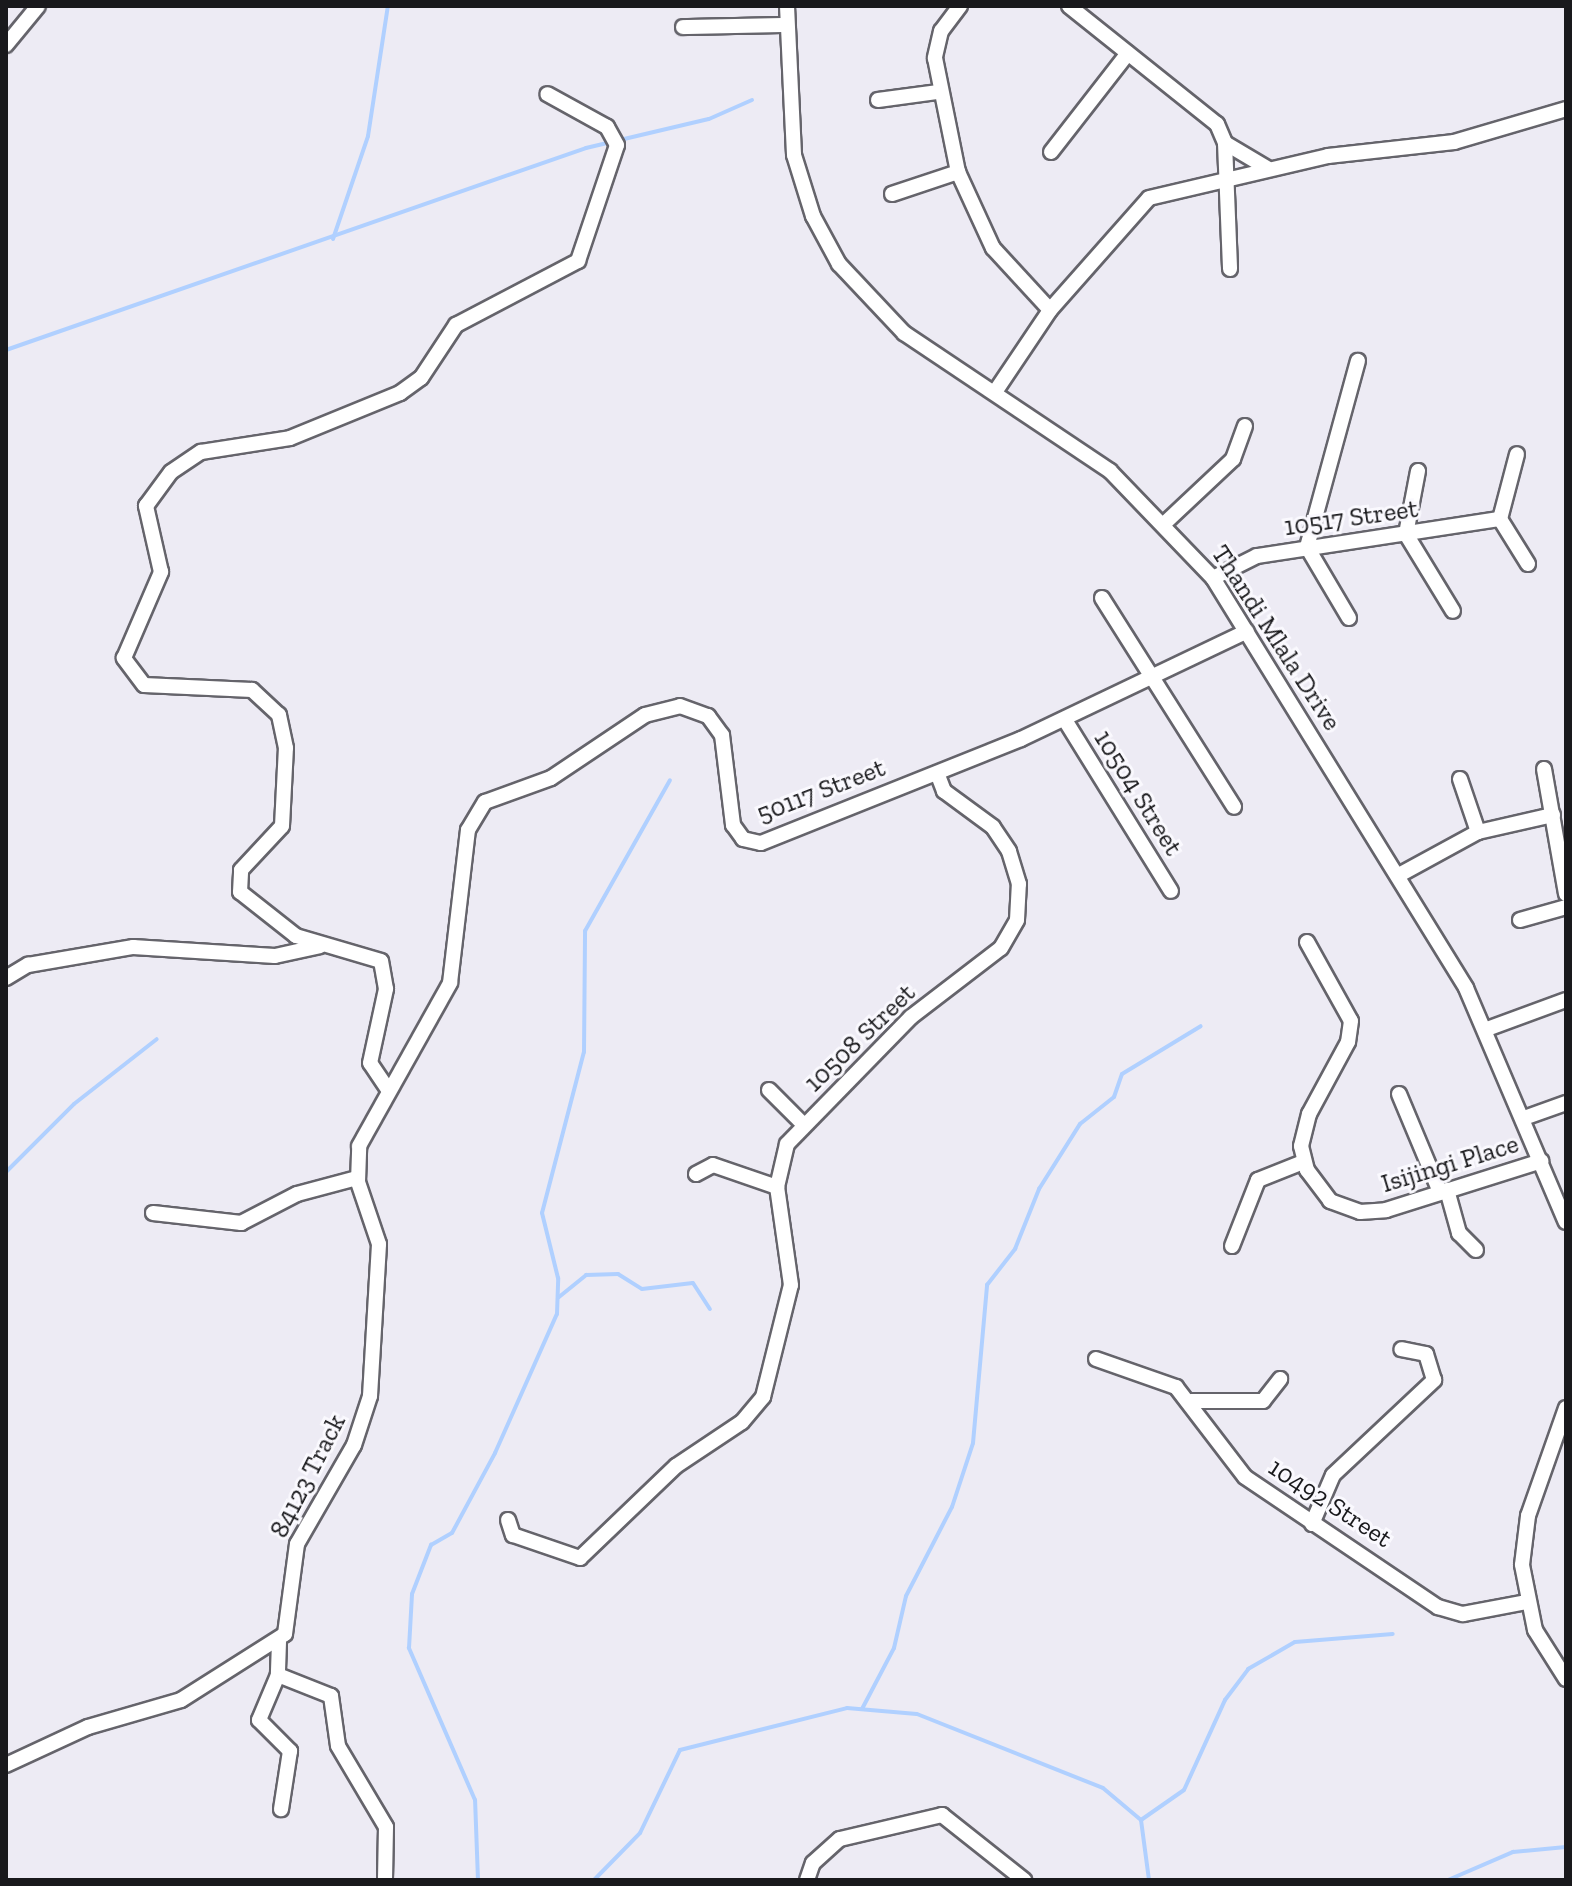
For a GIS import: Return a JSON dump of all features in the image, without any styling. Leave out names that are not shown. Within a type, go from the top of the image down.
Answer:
[{"type":"street","points":[[6,45],[38,6]]},
{"type":"street","name":"Thandi Mlala Drive","points":[[787,6],[794,155],[822,237],[883,315],[1110,471],[1166,522],[1213,578],[1399,875],[1487,1029],[1541,1161],[1563,1205],[1566,1222]]},
{"type":"street","points":[[960,6],[936,43],[938,92],[958,172],[993,248],[1050,310]]},
{"type":"street","points":[[1069,6],[1210,116],[1225,143],[1267,168]]},
{"type":"street","points":[[683,27],[787,25]]},
{"type":"street","points":[[1051,152],[1128,53]]},
{"type":"street","points":[[878,100],[938,92]]},
{"type":"street","points":[[387,1088],[370,1063],[385,968],[375,957],[320,946],[263,916],[237,883],[282,826],[286,748],[273,705],[252,690],[144,685],[124,658],[161,572],[147,502],[201,452],[290,438],[400,393],[421,378],[456,325],[578,261],[617,145],[607,127],[547,94]]},
{"type":"street","points":[[995,392],[1050,310],[1139,205],[1173,188],[1224,181],[1267,168],[1439,145],[1566,109]]},
{"type":"street","points":[[1225,143],[1224,181],[1230,269]]},
{"type":"street","points":[[892,194],[958,172]]},
{"type":"street","points":[[1349,618],[1307,547],[1358,361]]},
{"type":"street","points":[[1166,522],[1233,459],[1245,426]]},
{"type":"street","points":[[1517,454],[1500,519],[1528,564]]},
{"type":"street","points":[[1418,471],[1406,534],[1453,611]]},
{"type":"street","name":"10517 Street","points":[[1213,578],[1257,556],[1500,519]]},
{"type":"street","points":[[1102,598],[1155,676],[1234,807]]},
{"type":"street","points":[[937,773],[1065,720],[1247,631]]},
{"type":"street","name":"50117 Street","points":[[438,1006],[460,946],[456,902],[478,809],[571,767],[645,715],[680,706],[716,724],[726,744],[733,825],[753,842],[937,773]]},
{"type":"street","name":"10504 Street","points":[[1065,720],[1171,891]]},
{"type":"street","points":[[1544,769],[1566,894]]},
{"type":"street","name":"10508 Street","points":[[508,1520],[513,1535],[580,1558],[676,1466],[757,1407],[791,1285],[777,1187],[782,1155],[804,1125],[911,1017],[1001,948],[1017,920],[1019,884],[1009,851],[993,827],[944,791],[937,773]]},
{"type":"street","points":[[1460,779],[1478,832]]},
{"type":"street","points":[[1399,875],[1478,832],[1553,815]]},
{"type":"street","points":[[1520,920],[1566,907]]},
{"type":"street","points":[[1232,1246],[1258,1180],[1303,1162],[1309,1114],[1351,1029],[1340,993],[1307,942]]},
{"type":"street","points":[[6,978],[28,965],[133,947],[275,956],[320,946]]},
{"type":"street","points":[[1487,1029],[1566,1000]]},
{"type":"street","name":"84123 Track","points":[[278,1675],[279,1642],[297,1544],[354,1445],[370,1396],[379,1244],[357,1178],[359,1146],[387,1088],[438,1006]]},
{"type":"street","points":[[769,1090],[804,1125]]},
{"type":"street","points":[[1399,1094],[1444,1191],[1459,1233],[1476,1250]]},
{"type":"street","points":[[1524,1118],[1566,1103]]},
{"type":"street","name":"Isijingi Place","points":[[1303,1162],[1321,1193],[1350,1210],[1386,1210],[1541,1161]]},
{"type":"street","points":[[696,1174],[713,1165],[777,1187]]},
{"type":"street","points":[[153,1213],[241,1223],[297,1194],[357,1178]]},
{"type":"street","points":[[1312,1524],[1333,1475],[1434,1380],[1426,1354],[1401,1349]]},
{"type":"street","name":"10492 Street","points":[[1096,1359],[1165,1381],[1191,1401],[1233,1465],[1312,1524],[1451,1612],[1526,1602]]},
{"type":"street","points":[[1191,1401],[1263,1401],[1280,1379]]},
{"type":"street","points":[[1566,1408],[1524,1533],[1526,1602],[1543,1649],[1566,1679]]},
{"type":"street","points":[[6,1765],[88,1727],[181,1700],[279,1642]]},
{"type":"street","points":[[281,1809],[290,1751],[259,1720],[278,1675],[331,1696],[338,1746],[386,1827],[385,1880]]},
{"type":"street","points":[[807,1880],[813,1863],[840,1839],[942,1815],[1024,1880]]},
{"type":"waterway","points":[[333,239],[368,136],[388,6]]},
{"type":"waterway","points":[[6,350],[586,148],[709,119],[752,100]]},
{"type":"waterway","points":[[478,1880],[475,1800],[409,1648],[412,1594],[431,1545],[452,1533],[495,1453],[557,1314],[558,1278],[542,1213],[584,1052],[585,931],[670,780]]},
{"type":"waterway","points":[[862,1709],[894,1648],[906,1596],[952,1507],[973,1443],[987,1285],[1015,1249],[1039,1189],[1080,1124],[1114,1097],[1122,1074],[1201,1026]]},
{"type":"waterway","points":[[6,1172],[74,1104],[157,1039]]},
{"type":"waterway","points":[[559,1297],[586,1275],[618,1274],[642,1289],[693,1283],[710,1309]]},
{"type":"waterway","points":[[1141,1820],[1184,1790],[1225,1700],[1248,1669],[1295,1642],[1393,1634]]},
{"type":"waterway","points":[[594,1880],[640,1833],[680,1750],[847,1708],[917,1714],[1103,1788],[1141,1820],[1149,1880]]},
{"type":"waterway","points":[[1448,1880],[1513,1852],[1566,1847]]}]
